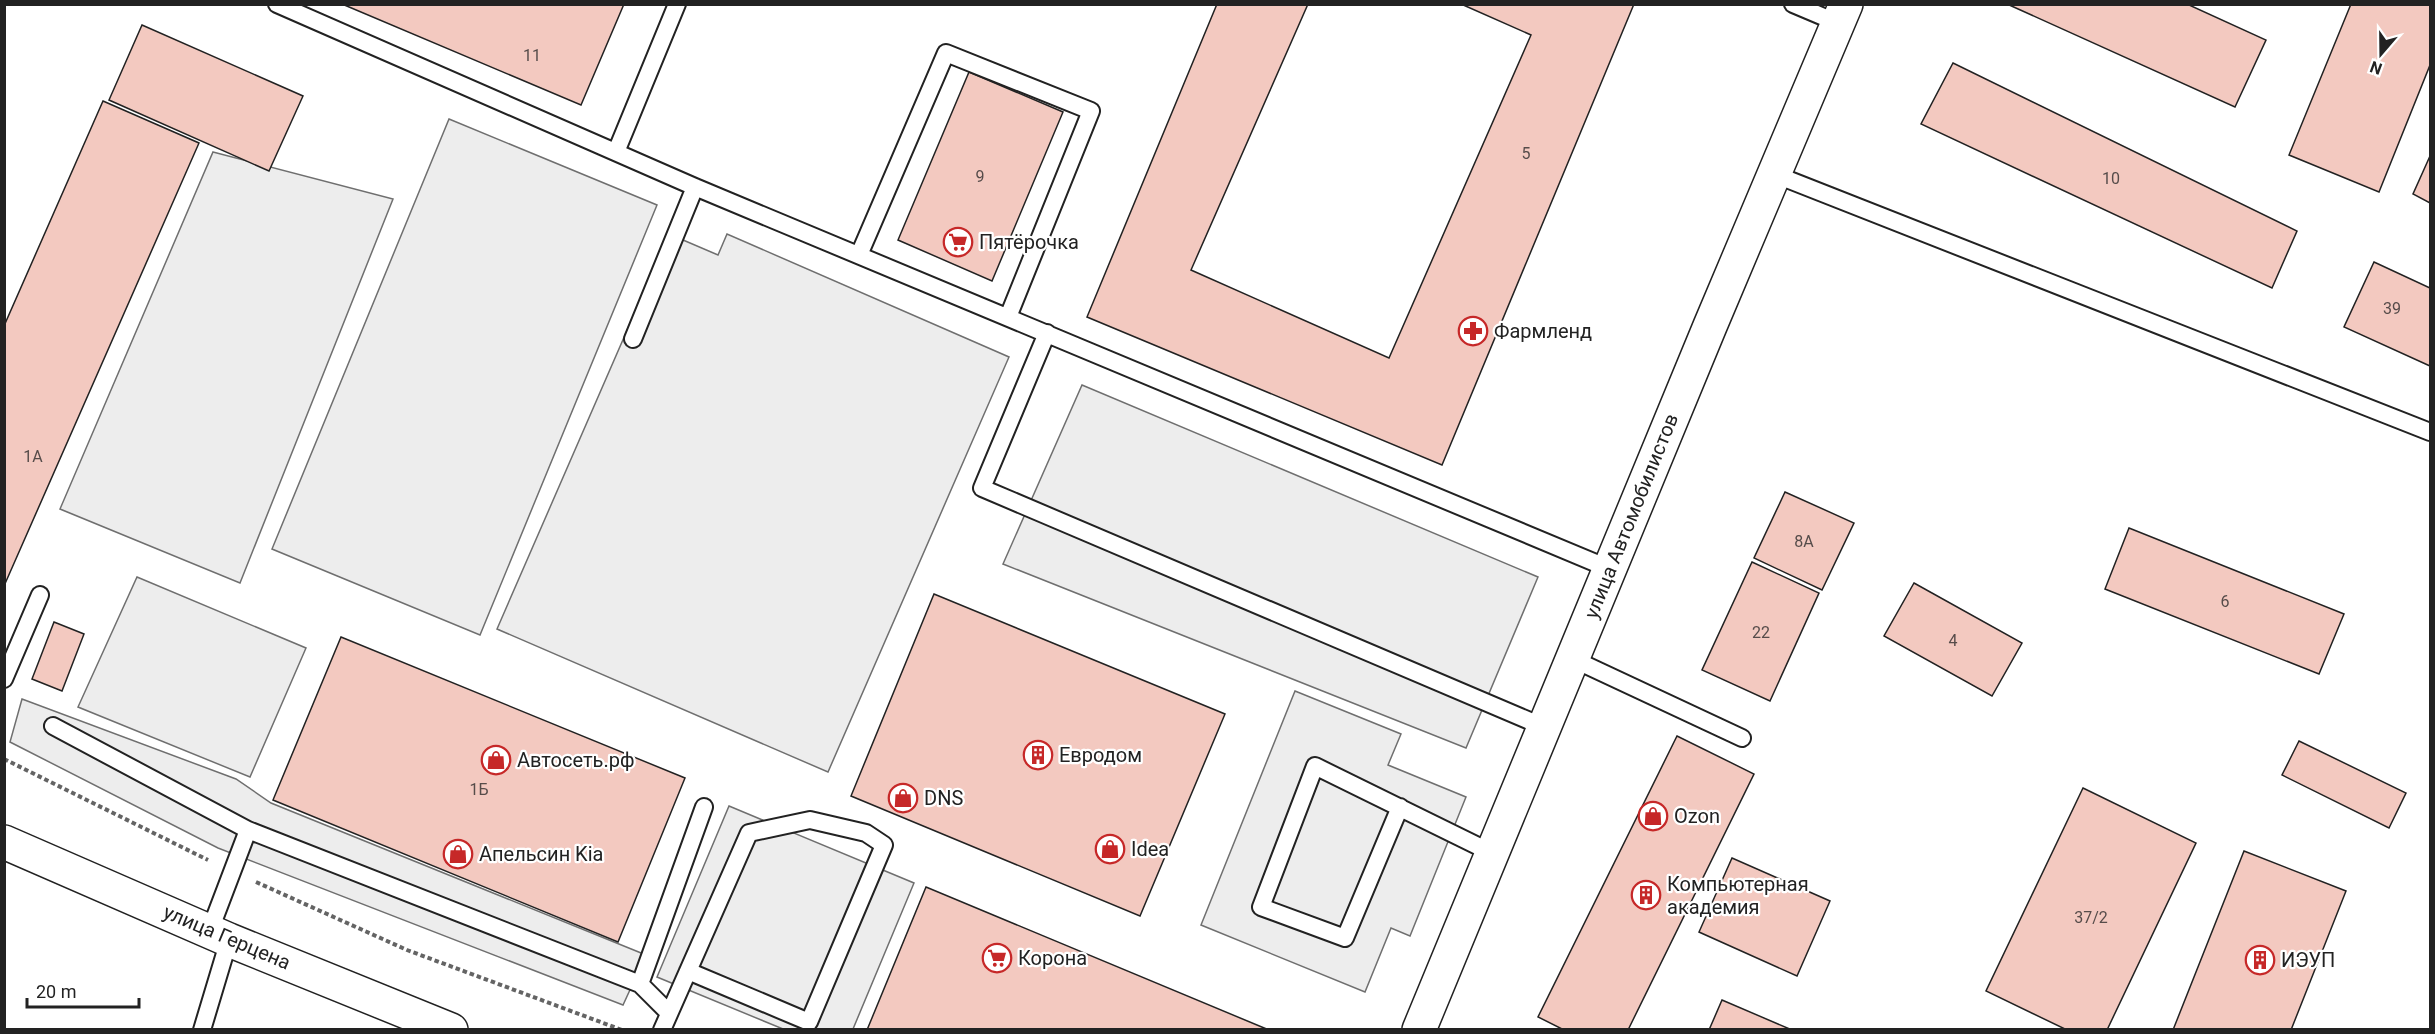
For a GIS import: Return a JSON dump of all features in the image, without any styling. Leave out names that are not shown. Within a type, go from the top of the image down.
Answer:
[{"type":"street","name":"улица Автомобилистов","points":[[1419,1029],[1842,14]]},
{"type":"street","name":"улица Герцена","points":[[4,842],[220,935],[451,1029]]},
{"type":"lane","points":[[277,4],[695,187],[1610,569]]},
{"type":"lane","points":[[616,152],[677,4]]},
{"type":"lane","points":[[1793,4],[1842,14]]},
{"type":"lane","points":[[858,255],[946,53],[1091,111],[1008,317]]},
{"type":"lane","points":[[1774,174],[2430,432]]},
{"type":"lane","points":[[633,339],[695,187]]},
{"type":"lane","points":[[1047,333],[982,488],[1544,727]]},
{"type":"lane","points":[[4,679],[40,595]]},
{"type":"lane","points":[[1573,659],[1742,738]]},
{"type":"lane","points":[[53,726],[248,830],[640,984],[669,1013]]},
{"type":"lane","points":[[1400,807],[1346,938],[1261,907],[1315,766],[1400,807],[1492,853]]},
{"type":"lane","points":[[640,984],[704,807]]},
{"type":"lane","points":[[662,1029],[749,833],[810,820],[866,833],[884,845],[809,1022],[688,971]]},
{"type":"lane","points":[[202,1029],[234,872],[248,830]]},
{"type":"path","points":[[4,759],[234,872],[407,950],[622,1029]]},
{"type":"shaded area","points":[[449,119],[657,205],[480,635],[272,549]]},
{"type":"shaded area","points":[[213,152],[393,199],[240,583],[60,509]]},
{"type":"shaded area","points":[[669,234],[718,255],[727,234],[1009,357],[828,772],[497,629]]},
{"type":"shaded area","points":[[1082,385],[1538,577],[1466,748],[1003,564]]},
{"type":"shaded area","points":[[137,577],[306,648],[250,777],[78,707]]},
{"type":"shaded area","points":[[1295,691],[1401,734],[1388,765],[1466,797],[1410,936],[1391,928],[1365,992],[1201,925]]},
{"type":"shaded area","points":[[22,699],[236,779],[271,803],[646,955],[623,1005],[218,848],[10,742]]},
{"type":"shaded area","points":[[729,806],[914,883],[853,1029],[783,1029],[657,977]]},
{"type":"building","points":[[342,4],[624,4],[581,105]]},
{"type":"building","points":[[1217,4],[1308,4],[1191,270],[1389,358],[1531,35],[1461,4],[1634,4],[1442,465],[1087,317]]},
{"type":"building","points":[[2007,4],[2187,4],[2266,40],[2235,107]]},
{"type":"building","points":[[2351,4],[2430,4],[2430,65],[2379,192],[2289,155]]},
{"type":"building","points":[[142,25],[303,96],[269,171],[109,100]]},
{"type":"building","points":[[1953,63],[2297,231],[2272,288],[1921,124]]},
{"type":"building","points":[[969,72],[1063,112],[992,281],[898,240]]},
{"type":"building","points":[[103,101],[199,143],[4,586],[4,326]]},
{"type":"building","points":[[2430,156],[2430,203],[2413,194]]},
{"type":"building","points":[[2374,262],[2430,288],[2430,366],[2344,327]]},
{"type":"building","points":[[1785,492],[1854,523],[1822,590],[1754,558]]},
{"type":"building","points":[[2129,528],[2344,614],[2319,674],[2105,589]]},
{"type":"building","points":[[1752,562],[1819,593],[1770,701],[1702,670]]},
{"type":"building","points":[[1914,583],[2022,643],[1992,696],[1884,636]]},
{"type":"building","name":"Евродом","points":[[934,594],[1225,714],[1140,916],[851,796]]},
{"type":"building","points":[[54,622],[84,634],[62,691],[32,679]]},
{"type":"building","points":[[341,637],[685,778],[618,942],[273,800]]},
{"type":"building","name":"Компьютерная академия","points":[[1677,736],[1754,774],[1628,1030],[1564,1030],[1538,1017]]},
{"type":"building","points":[[2299,741],[2406,793],[2389,828],[2282,775]]},
{"type":"building","points":[[2083,788],[2196,843],[2107,1030],[2067,1030],[1986,991]]},
{"type":"building","name":"ИЭУП","points":[[2244,851],[2346,891],[2291,1030],[2173,1030]]},
{"type":"building","points":[[1732,858],[1830,901],[1797,976],[1699,932]]},
{"type":"building","name":"Корона","points":[[926,887],[1269,1030],[867,1030]]},
{"type":"building","points":[[1722,1000],[1792,1030],[1709,1030]]},
{"type":"place","name":"Пятёрочка","points":[[958,242]]},
{"type":"place","name":"Фармленд","points":[[1473,331]]},
{"type":"place","name":"Евродом","points":[[1038,755]]},
{"type":"place","name":"Автосеть.рф","points":[[496,760]]},
{"type":"place","name":"DNS","points":[[903,798]]},
{"type":"place","name":"Ozon","points":[[1653,816]]},
{"type":"place","name":"Idea","points":[[1110,849]]},
{"type":"place","name":"Апельсин Kia","points":[[458,854]]},
{"type":"place","name":"Компьютерная академия","points":[[1646,895]]},
{"type":"place","name":"Корона","points":[[997,958]]},
{"type":"place","name":"ИЭУП","points":[[2260,960]]}]
